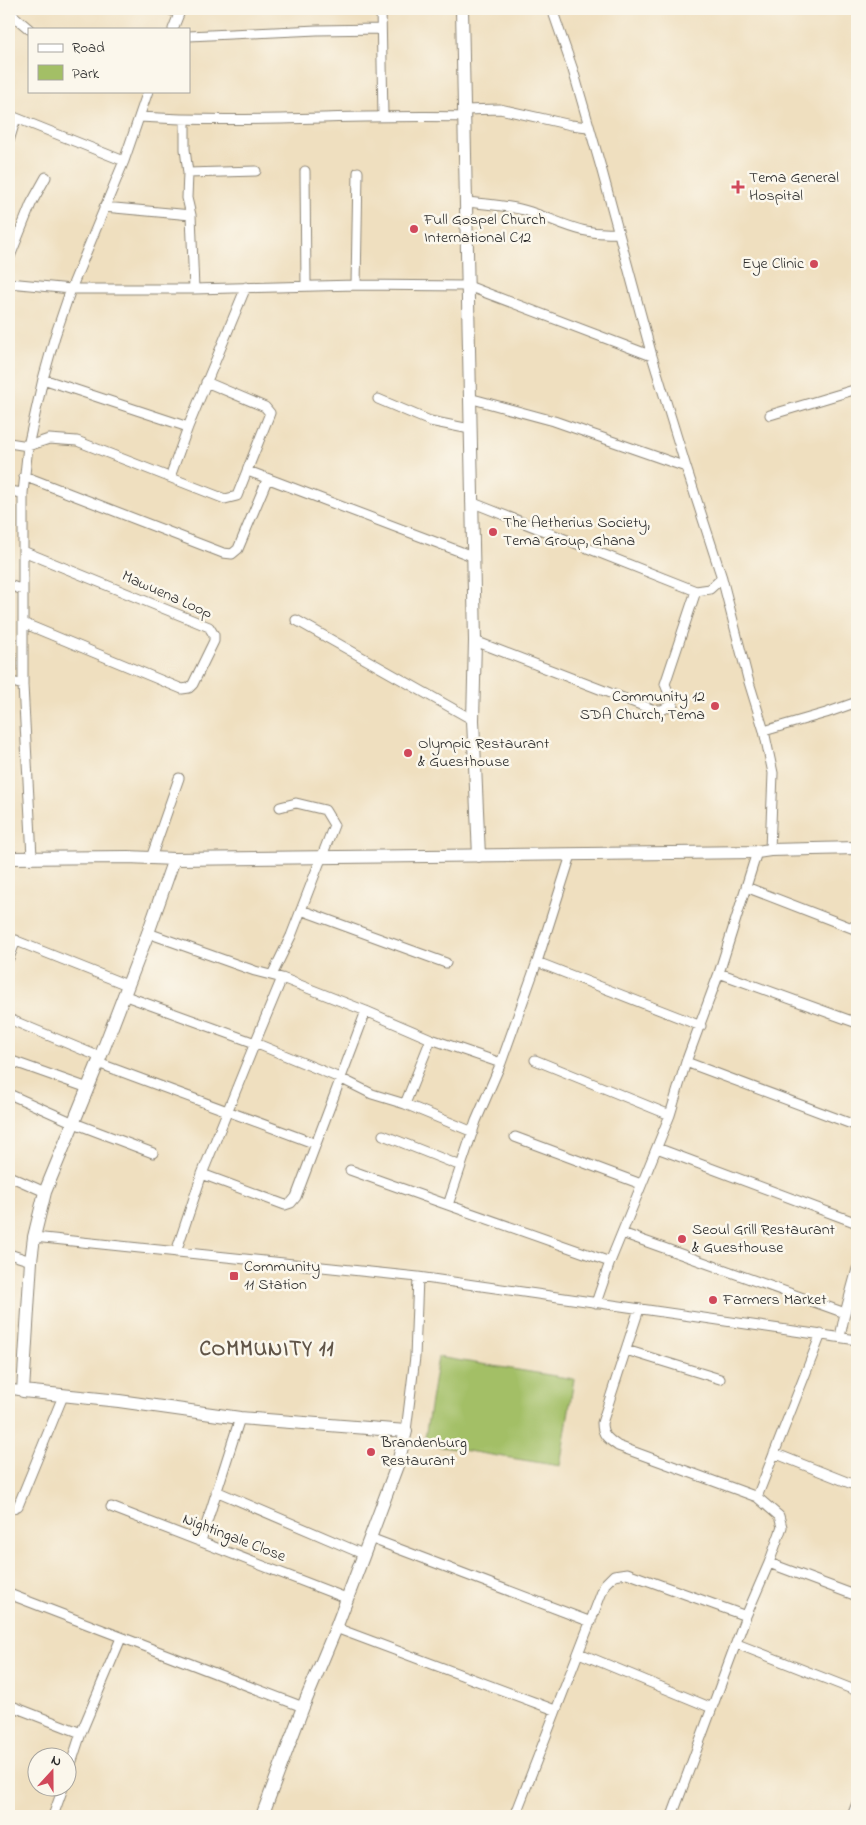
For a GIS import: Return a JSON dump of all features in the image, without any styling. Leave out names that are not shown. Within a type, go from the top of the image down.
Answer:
[{"type":"street","points":[[21,9],[10,14],[28,28]]},
{"type":"street","points":[[168,9],[180,11],[173,28]]},
{"type":"street","points":[[380,9],[383,117]]},
{"type":"street","points":[[462,9],[475,641],[473,720],[479,856]]},
{"type":"street","points":[[552,9],[573,70],[652,356],[722,578],[748,679],[764,731],[773,772],[764,851],[746,887],[719,973],[686,1062],[670,1115],[610,1262],[596,1303]]},
{"type":"street","points":[[190,36],[381,29]]},
{"type":"street","points":[[32,857],[23,685],[23,493],[28,446],[55,336],[71,289],[124,161],[148,92]]},
{"type":"street","points":[[139,117],[184,120],[383,117],[464,114],[500,109],[571,126],[588,127]]},
{"type":"street","points":[[9,140],[13,117],[124,161]]},
{"type":"street","points":[[184,120],[188,172],[187,198],[191,215],[194,289]]},
{"type":"street","points":[[188,172],[256,171]]},
{"type":"street","points":[[305,172],[306,286]]},
{"type":"street","points":[[356,285],[358,172]]},
{"type":"street","points":[[9,259],[30,204],[46,177]]},
{"type":"street","points":[[466,202],[512,207],[582,232],[601,234],[618,232]]},
{"type":"street","points":[[104,207],[191,215]]},
{"type":"street","points":[[9,283],[71,289],[194,289],[356,285],[468,286],[652,356]]},
{"type":"street","points":[[170,477],[206,382],[246,287]]},
{"type":"street","points":[[43,379],[188,427]]},
{"type":"street","points":[[9,443],[28,446],[49,439],[77,442],[225,499],[237,496],[270,414],[265,407],[206,382]]},
{"type":"street","points":[[770,415],[857,388]]},
{"type":"street","points":[[469,398],[554,421],[686,467]]},
{"type":"street","points":[[378,399],[430,421],[470,429]]},
{"type":"street","points":[[248,471],[267,480],[472,556]]},
{"type":"street","points":[[24,476],[223,553],[232,554],[238,549],[267,480]]},
{"type":"street","points":[[9,491],[23,493]]},
{"type":"street","points":[[472,502],[696,591],[710,589],[722,578]]},
{"type":"street","name":"Mawuena Loop","points":[[23,624],[182,689],[190,688],[193,684],[214,641],[214,635],[209,627],[24,552]]},
{"type":"street","points":[[9,585],[23,590]]},
{"type":"street","points":[[475,641],[654,710],[662,710],[673,704],[665,684],[696,591]]},
{"type":"street","points":[[296,620],[473,720]]},
{"type":"street","points":[[9,681],[23,685]]},
{"type":"street","points":[[764,731],[857,702]]},
{"type":"street","points":[[151,858],[179,778]]},
{"type":"street","points":[[176,1252],[202,1174],[255,1044],[291,936],[334,825],[325,810],[296,803],[280,807]]},
{"type":"street","points":[[9,858],[571,855],[857,848]]},
{"type":"street","points":[[448,1205],[476,1121],[502,1063],[571,855]]},
{"type":"street","points":[[23,1391],[31,1261],[34,1237],[45,1192],[99,1060],[148,933],[174,858]]},
{"type":"street","points":[[746,887],[857,930]]},
{"type":"street","points":[[301,910],[446,964]]},
{"type":"street","points":[[148,933],[277,977],[366,1011],[431,1040],[502,1063]]},
{"type":"street","points":[[9,958],[12,939],[125,990],[342,1079],[357,1088],[405,1104],[473,1132]]},
{"type":"street","points":[[537,962],[700,1026]]},
{"type":"street","points":[[719,973],[857,1024]]},
{"type":"street","points":[[202,1174],[286,1205],[291,1203],[296,1197],[366,1011]]},
{"type":"street","points":[[9,1019],[99,1060],[316,1144]]},
{"type":"street","points":[[405,1104],[431,1040]]},
{"type":"street","points":[[9,1060],[88,1088]]},
{"type":"street","points":[[535,1060],[670,1115]]},
{"type":"street","points":[[686,1062],[857,1126]]},
{"type":"street","points":[[9,1094],[74,1123],[153,1153]]},
{"type":"street","points":[[383,1135],[462,1166]]},
{"type":"street","points":[[515,1136],[641,1184]]},
{"type":"street","points":[[657,1148],[857,1223]]},
{"type":"street","points":[[350,1170],[610,1262]]},
{"type":"street","points":[[9,1176],[45,1192]]},
{"type":"street","points":[[622,1233],[844,1313]]},
{"type":"street","points":[[34,1237],[418,1277],[857,1340]]},
{"type":"street","points":[[9,1254],[31,1261]]},
{"type":"street","points":[[840,1337],[844,1313],[857,1269]]},
{"type":"street","points":[[262,1816],[398,1463],[406,1431],[415,1357],[418,1277]]},
{"type":"street","points":[[640,1309],[602,1423],[602,1431],[606,1438],[618,1446],[757,1497],[779,1516],[782,1527],[746,1616],[672,1816]]},
{"type":"street","points":[[757,1497],[821,1334]]},
{"type":"street","points":[[626,1350],[720,1379]]},
{"type":"street","points":[[9,1389],[119,1401],[240,1418],[406,1431]]},
{"type":"street","points":[[9,1510],[18,1506],[63,1396]]},
{"type":"street","points":[[201,1541],[240,1418]]},
{"type":"street","points":[[774,1453],[857,1486]]},
{"type":"street","points":[[216,1491],[363,1554]]},
{"type":"street","name":"Nightingale Close","points":[[111,1507],[346,1598]]},
{"type":"street","points":[[370,1538],[591,1622]]},
{"type":"street","points":[[769,1563],[857,1596]]},
{"type":"street","points":[[515,1816],[605,1584],[614,1575],[627,1574],[746,1616]]},
{"type":"street","points":[[9,1594],[303,1707]]},
{"type":"street","points":[[336,1628],[555,1710]]},
{"type":"street","points":[[76,1748],[120,1638]]},
{"type":"street","points":[[737,1644],[857,1691]]},
{"type":"street","points":[[579,1653],[712,1708]]},
{"type":"street","points":[[9,1705],[81,1733]]},
{"type":"street","points":[[53,1816],[59,1798]]},
{"type":"street","points":[[852,1816],[857,1803]]},
{"type":"green space","points":[[438,1357],[574,1379],[560,1466],[424,1444]]},
{"type":"place","name":"Tema General Hospital","points":[[738,187]]},
{"type":"place","name":"Full Gospel Church International C12","points":[[414,229]]},
{"type":"place","name":"Eye Clinic","points":[[814,264]]},
{"type":"place","name":"The Aetherius Society, Tema Group, Ghana","points":[[493,532]]},
{"type":"place","name":"Community 12 SDA Church, Tema","points":[[715,706]]},
{"type":"place","name":"Olympic Restaurant & Guesthouse","points":[[408,753]]},
{"type":"place","name":"Seoul Grill Restaurant & Guesthouse","points":[[682,1239]]},
{"type":"place","name":"Community 11 Station","points":[[234,1276]]},
{"type":"place","name":"Farmers Market","points":[[713,1300]]},
{"type":"place","name":"Brandenburg Restaurant","points":[[371,1452]]},
{"type":"district","name":"COMMUNITY 11","points":[[267,1350]]}]
